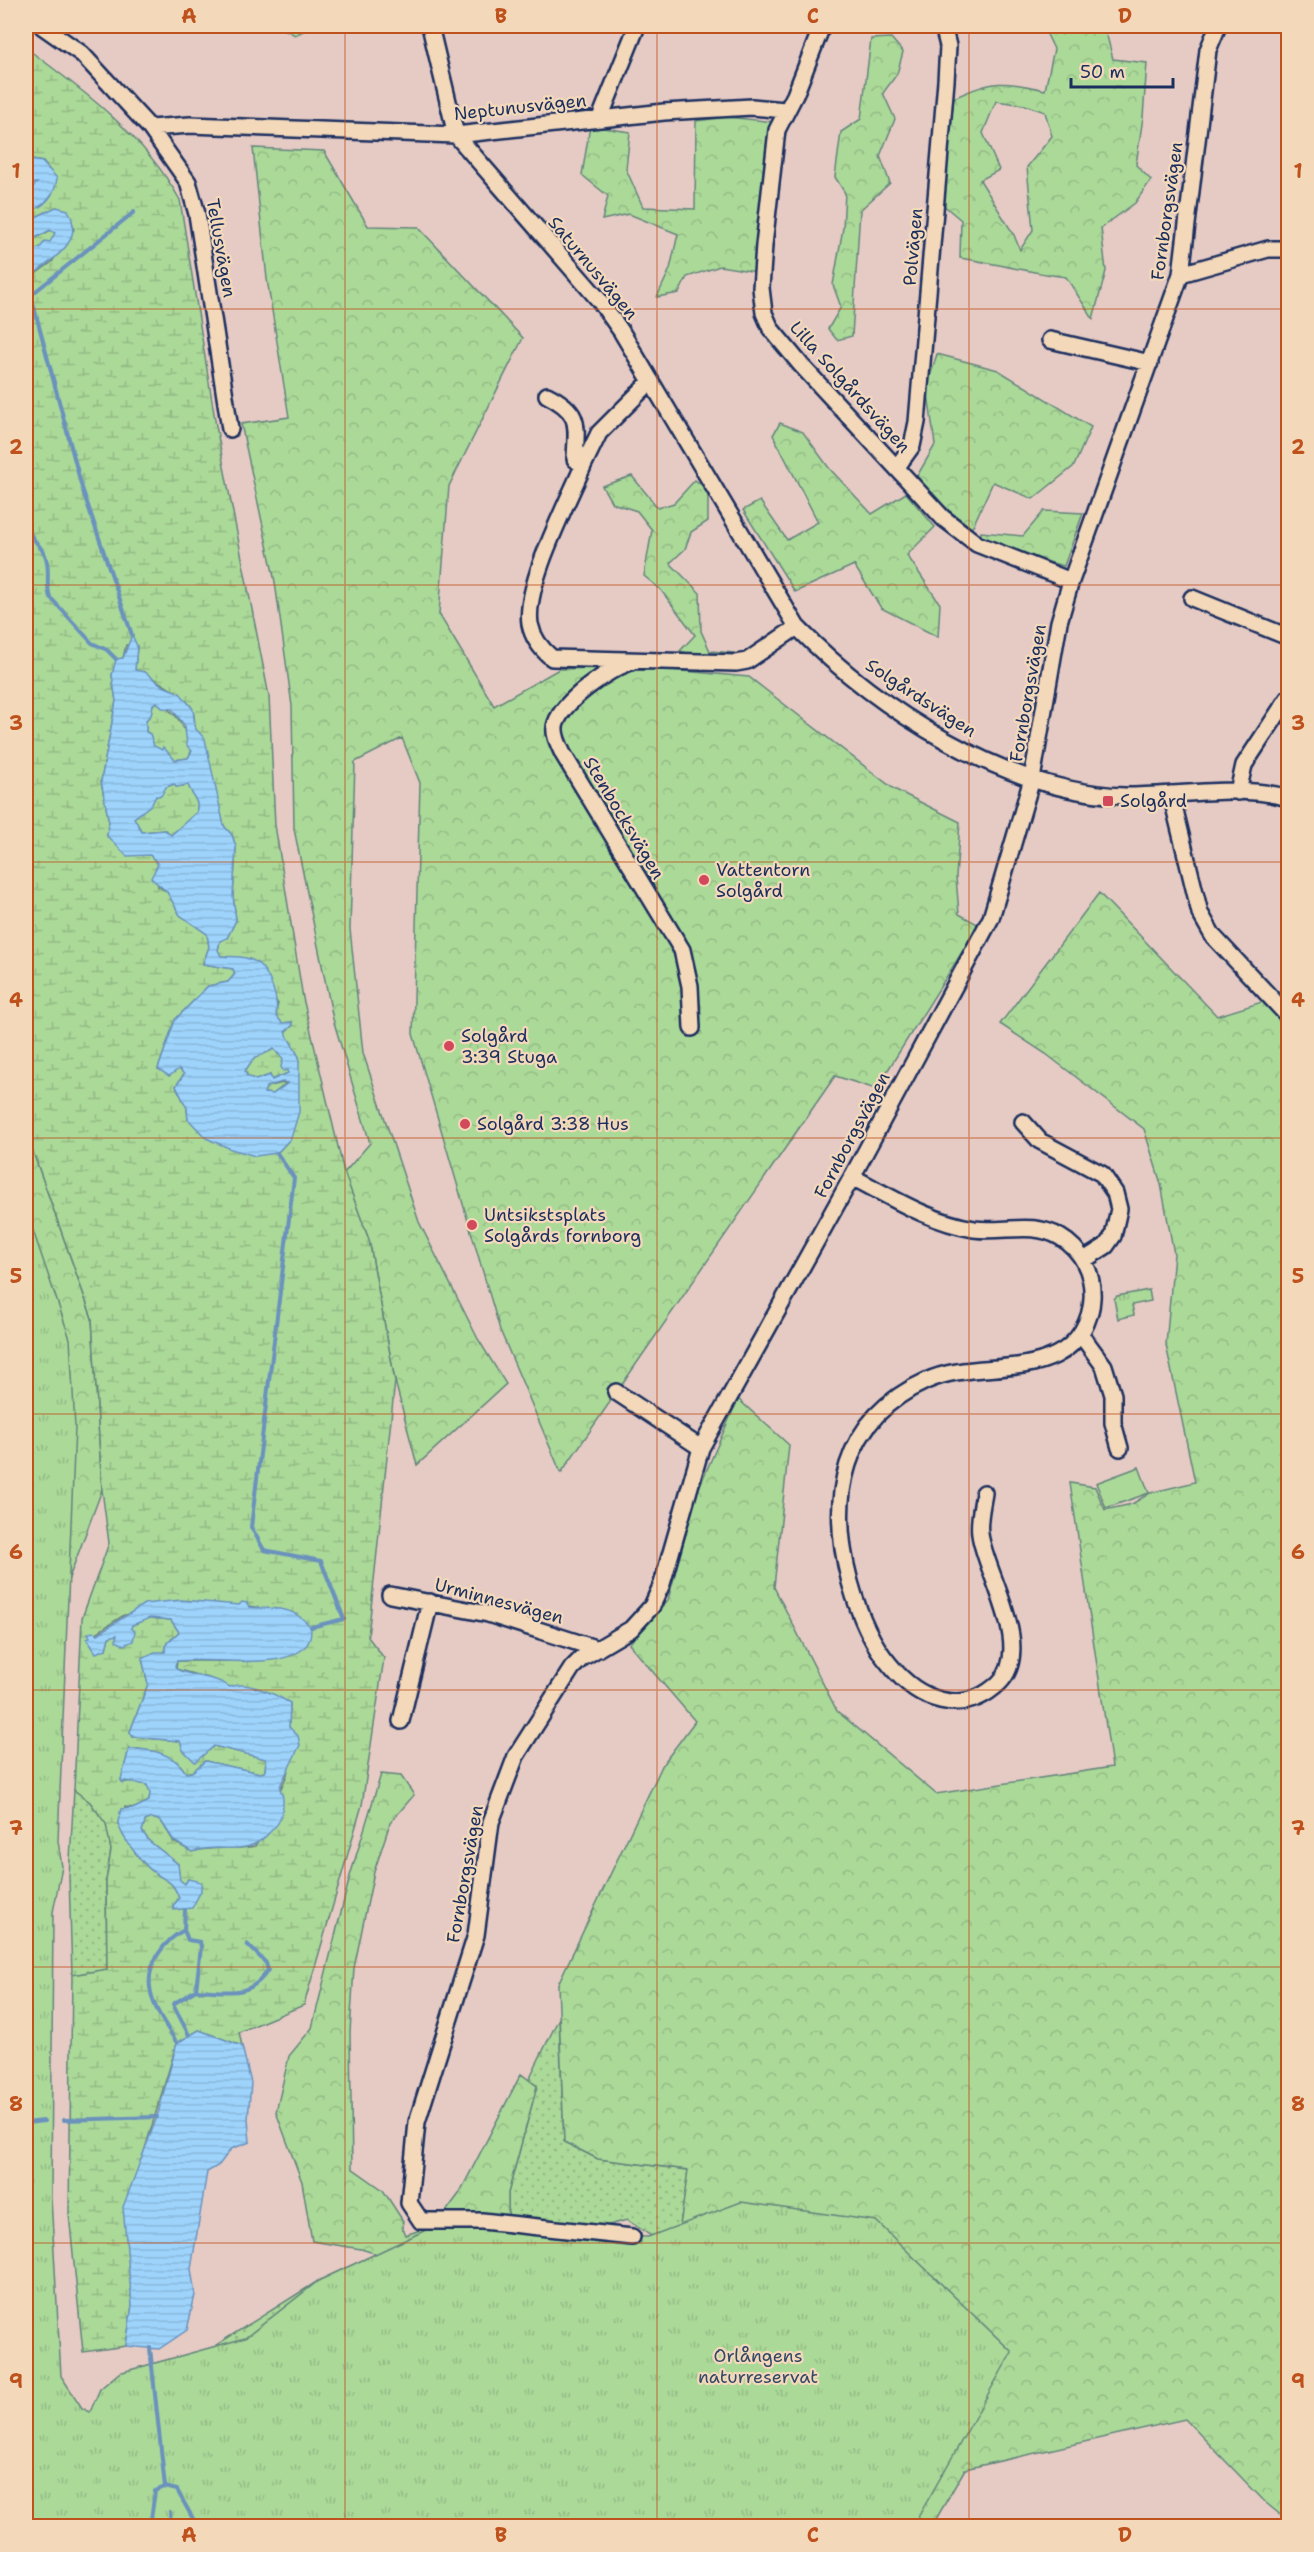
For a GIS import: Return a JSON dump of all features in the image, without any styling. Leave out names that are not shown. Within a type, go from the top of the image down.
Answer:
[{"type":"street","name":"Tellusvägen","points":[[42,26],[82,54],[150,128],[188,182],[194,198],[230,429]]},
{"type":"street","name":"Saturnusvägen","points":[[430,26],[456,135],[599,300],[621,331],[797,627]]},
{"type":"street","points":[[600,118],[637,26]]},
{"type":"street","name":"Lilla Solgårdsvägen","points":[[822,26],[795,95],[785,110],[777,130],[772,160],[761,288],[764,313],[771,329],[801,365],[943,518],[969,539],[1071,581]]},
{"type":"street","name":"Polvägen","points":[[897,466],[912,446],[917,422],[946,81],[948,46],[943,26]]},
{"type":"street","name":"Fornborgsvägen","points":[[632,2237],[449,2220],[421,2221],[409,2203],[417,2122],[476,1935],[491,1822],[516,1756],[559,1686],[582,1658],[631,1629],[652,1606],[662,1584],[702,1448],[852,1177],[991,918],[1032,779],[1059,622],[1071,581],[1181,274],[1208,50],[1218,26]]},
{"type":"street","name":"Neptunusvägen","points":[[150,128],[190,125],[456,135],[600,118],[752,107],[785,110]]},
{"type":"street","points":[[1181,274],[1268,249],[1288,249]]},
{"type":"street","points":[[1050,340],[1150,363]]},
{"type":"street","name":"Stenbocksvägen","points":[[651,381],[599,433],[583,466],[533,591],[530,622],[539,647],[552,658],[747,661],[797,627]]},
{"type":"street","points":[[547,395],[564,407],[577,426],[575,459],[583,466]]},
{"type":"street","points":[[1192,598],[1288,637]]},
{"type":"street","name":"Solgårdsvägen","points":[[797,627],[849,675],[944,740],[1032,779],[1068,788],[1124,796],[1239,792],[1288,798]]},
{"type":"street","name":"Stenbocksvägen","points":[[634,660],[598,679],[565,708],[555,724],[555,734],[563,754],[682,950],[690,986],[692,1028]]},
{"type":"street","points":[[1239,792],[1244,765],[1288,698]]},
{"type":"street","points":[[1171,794],[1200,914],[1213,936],[1288,1016]]},
{"type":"street","points":[[1023,1122],[1041,1141],[1102,1174],[1115,1193],[1119,1209],[1113,1236],[1106,1246],[1084,1260]]},
{"type":"street","points":[[852,1177],[929,1216],[976,1229],[1034,1228],[1061,1237],[1084,1260],[1093,1288],[1093,1301],[1082,1336],[1065,1351],[1034,1363],[946,1374],[920,1384],[889,1403],[875,1417],[866,1428],[850,1457],[843,1476],[840,1519],[846,1565],[855,1600],[885,1660],[908,1685],[937,1701],[967,1701],[981,1696],[1002,1680],[1007,1669],[1011,1638],[1008,1620],[979,1533],[984,1493]]},
{"type":"street","points":[[1082,1336],[1106,1374],[1113,1395],[1113,1423],[1120,1448]]},
{"type":"street","points":[[616,1392],[702,1448]]},
{"type":"street","name":"Urminnesvägen","points":[[390,1595],[488,1614],[598,1649]]},
{"type":"street","points":[[401,1721],[429,1602]]},
{"type":"green space","points":[[278,26],[314,26],[295,35]]},
{"type":"green space","points":[[1043,26],[1098,26],[1107,36],[1113,59],[1147,63],[1143,117],[1136,165],[1151,180],[1135,203],[1101,228],[1106,271],[1093,319],[1066,277],[960,258],[961,220],[941,203],[954,98],[979,87],[999,84],[1045,90],[1054,49]],"holes":[[[996,101],[1025,105],[1045,112],[1052,136],[1027,167],[1033,230],[1020,250],[1014,235],[980,180],[999,170],[983,133]]]},
{"type":"green space","points":[[891,38],[903,52],[897,74],[883,93],[895,119],[880,156],[890,183],[860,210],[852,336],[837,340],[828,329],[841,307],[833,285],[843,228],[845,193],[835,177],[841,132],[861,119],[871,39]]},
{"type":"green space","points":[[26,48],[91,98],[131,135],[166,177],[180,200],[216,426],[269,696],[275,825],[303,998],[344,1172],[369,1240],[395,1381],[368,1637],[384,1658],[362,1805],[304,2005],[239,2032],[242,2046],[199,2030],[177,2043],[141,2162],[130,2270],[132,2305],[126,2346],[83,2352],[69,2214],[72,1975],[107,1969],[106,1881],[111,1850],[106,1824],[90,1802],[74,1790],[82,1618],[109,1543],[102,1490],[92,1318],[26,1132],[26,294],[29,292],[26,281],[52,262],[74,229],[70,215],[46,212],[26,222],[26,213],[36,207],[54,176],[43,162],[26,159]],"holes":[[[126,645],[137,646],[135,670],[166,686],[192,708],[196,731],[224,826],[232,835],[236,847],[233,896],[236,920],[227,938],[220,941],[218,950],[220,956],[249,959],[278,1004],[275,1015],[282,1023],[292,1022],[293,1025],[285,1032],[299,1057],[291,1138],[277,1153],[188,1119],[187,1108],[176,1086],[184,1074],[179,1069],[158,1069],[175,1020],[208,986],[228,982],[235,974],[233,969],[203,964],[209,947],[207,934],[180,915],[167,892],[158,886],[158,864],[150,855],[107,836],[109,822],[101,781],[116,701],[112,675],[123,658]],[[240,1605],[263,1608],[238,1661],[177,1661],[176,1669],[230,1687],[261,1690],[290,1703],[289,1727],[299,1744],[255,1846],[192,1852],[174,1842],[161,1821],[152,1818],[145,1821],[142,1831],[149,1841],[178,1864],[179,1880],[185,1884],[188,1879],[195,1882],[173,1906],[179,1898],[174,1887],[141,1860],[128,1843],[118,1824],[125,1807],[135,1808],[149,1801],[150,1793],[147,1785],[131,1781],[123,1783],[121,1780],[129,1749],[144,1750],[169,1758],[182,1767],[186,1773],[192,1772],[205,1761],[260,1773],[265,1772],[266,1759],[214,1746],[208,1749],[180,1741],[133,1737],[130,1732],[148,1684],[142,1658],[165,1652],[167,1643],[179,1632],[171,1620],[150,1618],[132,1625],[131,1628],[109,1637],[106,1649],[90,1637],[124,1615]]]},
{"type":"green space","points":[[726,117],[775,122],[765,164],[756,272],[720,266],[687,277],[679,293],[657,297],[670,269],[678,234],[629,214],[602,220],[608,196],[582,175],[590,126],[630,132],[626,169],[643,207],[695,209],[696,121]]},
{"type":"green space","points":[[253,148],[324,151],[368,226],[418,227],[523,338],[449,486],[439,614],[494,706],[559,669],[638,667],[749,677],[894,789],[960,822],[956,877],[959,914],[979,925],[876,1089],[835,1076],[561,1473],[500,1330],[413,1034],[420,783],[402,738],[355,762],[350,929],[363,1053],[419,1222],[478,1339],[506,1384],[417,1465],[395,1381],[369,1240],[344,1173],[370,1143],[333,1019],[294,829],[292,706],[275,582],[241,424],[289,417],[267,279]]},
{"type":"green space","points":[[51,230],[55,233],[50,243],[26,254],[26,243]]},
{"type":"green space","points":[[937,354],[998,370],[1091,427],[1074,466],[1033,499],[993,482],[972,528],[913,483],[935,445],[927,386]]},
{"type":"green space","points":[[780,423],[803,432],[829,468],[872,514],[906,493],[935,527],[907,555],[940,604],[938,637],[881,608],[854,565],[795,592],[743,510],[760,501],[787,540],[818,522],[773,435]]},
{"type":"green space","points":[[632,476],[658,508],[674,503],[695,480],[708,490],[708,521],[691,532],[685,549],[670,563],[700,593],[701,631],[710,651],[734,653],[732,656],[700,657],[680,651],[695,635],[660,589],[644,576],[652,530],[637,511],[612,503],[602,486]]},
{"type":"green space","points":[[1044,511],[1083,513],[1064,566],[981,545],[981,532],[1023,536]]},
{"type":"green space","points":[[157,702],[171,711],[184,728],[192,750],[188,758],[175,760],[153,746],[150,734],[146,732],[146,720],[151,715],[153,704]]},
{"type":"green space","points":[[174,784],[176,787],[188,785],[197,803],[197,812],[171,835],[165,830],[142,832],[134,818],[166,787]]},
{"type":"green space","points":[[1099,893],[1217,1016],[1265,1001],[1288,1030],[1288,2521],[1266,2503],[1185,2419],[965,2469],[932,2526],[509,2526],[680,2226],[688,2170],[598,2159],[564,2142],[558,1984],[663,1764],[695,1721],[629,1644],[668,1600],[697,1492],[738,1399],[789,1445],[774,1587],[837,1711],[936,1794],[1112,1767],[1070,1483],[1095,1487],[1105,1510],[1132,1504],[1150,1493],[1195,1482],[1166,1345],[1174,1254],[1161,1184],[1144,1129],[1046,1054],[1000,1024]]},
{"type":"green space","points":[[274,1049],[283,1059],[288,1073],[272,1080],[270,1075],[256,1080],[247,1076],[245,1071],[253,1059]]},
{"type":"green space","points":[[288,1082],[273,1094],[264,1093],[266,1087]]},
{"type":"green space","points":[[26,1132],[92,1318],[102,1490],[26,1693]]},
{"type":"green space","name":"Orlångens naturreservat","points":[[26,1210],[70,1339],[75,1427],[58,1841],[62,1867],[53,1912],[51,2198],[61,2376],[82,2408],[90,2412],[100,2389],[119,2373],[245,2338],[318,2281],[426,2230],[451,2225],[569,2235],[648,2237],[741,2202],[876,2221],[1012,2352],[913,2526],[26,2526]]},
{"type":"green space","points":[[1149,1290],[1151,1301],[1132,1305],[1134,1315],[1118,1319],[1114,1299],[1117,1296]]},
{"type":"green space","points":[[1139,1467],[1149,1493],[1106,1508],[1096,1483]]},
{"type":"green space","points":[[381,1774],[401,1776],[414,1795],[390,1823],[374,1872],[354,1968],[350,2032],[352,2168],[383,2190],[403,2221],[402,2228],[405,2235],[436,2225],[459,2194],[521,2074],[537,2086],[508,2193],[509,2295],[361,2249],[312,2241],[302,2182],[276,2112],[289,2056],[312,2028],[350,1876]]},
{"type":"green space","points":[[74,1790],[90,1802],[107,1824],[111,1850],[106,1881],[107,1970],[72,1975],[69,1877]]},
{"type":"green space","points":[[559,2018],[564,2142],[598,2159],[689,2170],[665,2314],[654,2238],[627,2220],[569,2236],[316,2526],[244,2515],[216,2345],[318,2281],[376,2254],[509,2295],[508,2193],[537,2086],[529,2079]]},
{"type":"water","points":[[26,159],[42,162],[57,178],[54,191],[48,200],[38,208],[26,213],[26,194],[37,183],[26,184]]},
{"type":"water","points":[[56,207],[68,210],[73,222],[69,243],[54,259],[26,281],[26,254],[29,250],[40,248],[45,241],[50,242],[55,233],[50,230],[26,243],[26,222]]},
{"type":"water","points":[[26,281],[30,292],[26,294]]},
{"type":"water","points":[[132,635],[137,646],[135,670],[145,672],[163,686],[180,693],[193,709],[195,728],[205,739],[224,826],[232,835],[236,847],[233,896],[236,920],[227,938],[220,941],[218,950],[221,956],[246,958],[262,967],[274,991],[276,1015],[282,1023],[292,1022],[293,1025],[285,1032],[299,1057],[299,1112],[291,1138],[277,1153],[255,1156],[206,1138],[188,1119],[187,1108],[176,1086],[184,1074],[179,1069],[169,1076],[158,1069],[175,1020],[208,986],[228,982],[235,974],[233,969],[203,964],[209,947],[207,934],[180,915],[167,892],[151,878],[158,864],[150,855],[127,856],[107,836],[109,822],[101,781],[116,701],[112,675],[116,659],[123,658]],"holes":[[[157,702],[162,708],[172,709],[185,726],[187,746],[192,751],[188,758],[175,760],[163,747],[162,750],[154,746],[150,734],[146,732],[146,720],[151,715],[153,704]],[[174,784],[176,787],[188,785],[197,803],[197,812],[171,835],[165,830],[142,832],[134,818],[152,804],[156,796],[161,796],[166,787]],[[274,1049],[283,1059],[281,1067],[283,1071],[288,1070],[288,1073],[272,1080],[270,1075],[256,1080],[247,1076],[245,1071],[253,1059]],[[282,1082],[288,1083],[273,1094],[264,1093],[266,1087]]]},
{"type":"water","points":[[181,1600],[239,1605],[242,1602],[247,1603],[249,1607],[290,1611],[311,1627],[311,1636],[300,1651],[268,1661],[191,1660],[177,1661],[175,1665],[176,1669],[224,1683],[230,1687],[244,1685],[260,1689],[290,1703],[289,1727],[298,1736],[300,1745],[281,1784],[283,1802],[280,1821],[262,1840],[252,1845],[192,1852],[174,1841],[161,1821],[152,1818],[145,1821],[142,1831],[149,1841],[178,1864],[180,1880],[185,1884],[188,1879],[201,1882],[201,1891],[192,1908],[174,1910],[173,1906],[179,1898],[174,1887],[142,1861],[127,1842],[118,1823],[121,1809],[135,1808],[149,1801],[150,1793],[147,1785],[125,1781],[123,1784],[121,1780],[129,1749],[162,1754],[176,1761],[186,1773],[192,1772],[205,1761],[260,1773],[265,1772],[266,1759],[214,1746],[195,1762],[183,1750],[180,1741],[133,1737],[130,1732],[148,1684],[142,1658],[155,1652],[165,1652],[167,1643],[179,1632],[171,1620],[150,1618],[132,1625],[131,1628],[135,1631],[133,1641],[124,1645],[116,1641],[117,1635],[109,1637],[106,1649],[96,1653],[87,1639],[90,1637],[88,1633],[98,1634],[144,1604]]},
{"type":"water","points":[[199,2030],[242,2046],[251,2083],[248,2119],[250,2142],[231,2149],[219,2165],[207,2172],[191,2269],[195,2295],[187,2330],[159,2349],[126,2346],[132,2305],[123,2207],[157,2117],[177,2043]]},
{"type":"waterway","points":[[26,299],[134,212]]},
{"type":"waterway","points":[[30,292],[82,488],[132,635]]},
{"type":"waterway","points":[[26,477],[30,492],[27,522],[32,536],[47,560],[50,597],[92,643],[107,650],[116,659]]},
{"type":"waterway","points":[[277,1153],[294,1178],[251,1527],[264,1550],[321,1561],[344,1619],[311,1627]]},
{"type":"waterway","points":[[177,2043],[154,2002],[150,1978],[151,1969],[159,1953],[170,1940],[184,1930],[185,1910]]},
{"type":"waterway","points":[[184,1930],[188,1940],[200,1942],[201,1947],[196,1990],[173,2004],[189,2035]]},
{"type":"waterway","points":[[196,1990],[237,1991],[254,1985],[261,1979],[268,1970],[266,1963],[247,1944]]},
{"type":"waterway","points":[[64,2120],[157,2117]]},
{"type":"waterway","points":[[26,2123],[44,2121]]},
{"type":"waterway","points":[[150,2348],[165,2487],[177,2490],[197,2526]]},
{"type":"waterway","points":[[150,2526],[155,2491],[165,2487]]},
{"type":"waterway","points":[[170,2512],[171,2526]]},
{"type":"place","name":"Solgård","points":[[1108,801]]},
{"type":"place","name":"Vattentorn Solgård","points":[[704,880]]},
{"type":"place","name":"Solgård 3:39 Stuga","points":[[449,1046]]},
{"type":"place","name":"Solgård 3:38 Hus","points":[[465,1124]]},
{"type":"place","name":"Untsikstsplats Solgårds fornborg","points":[[472,1225]]}]
